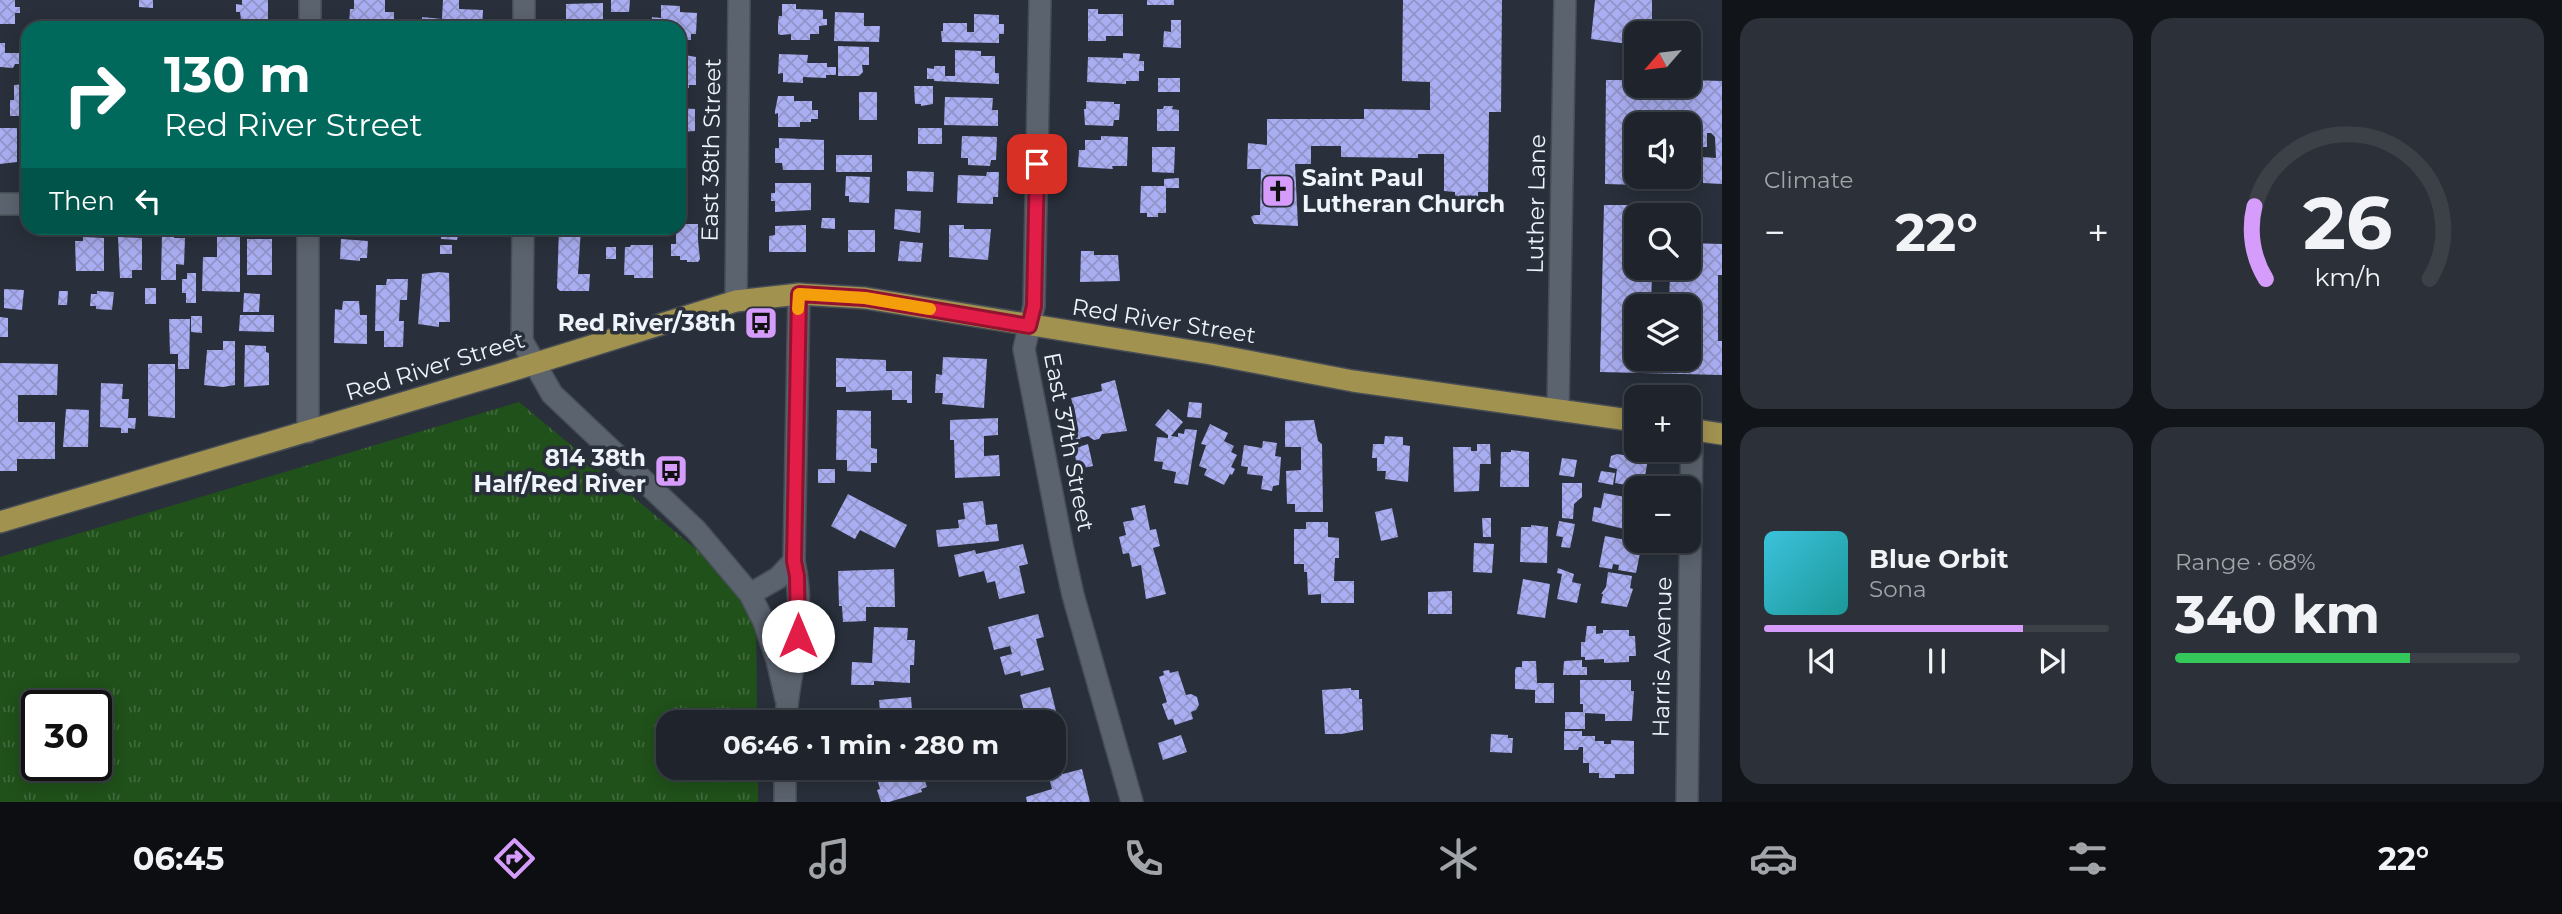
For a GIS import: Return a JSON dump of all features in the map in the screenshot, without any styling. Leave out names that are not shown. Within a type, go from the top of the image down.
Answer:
[{"type":"main road","name":"Red River Street","points":[[0,522],[535,364],[736,301],[799,294],[865,298],[1353,381],[1624,419]]},
{"type":"main road","points":[[1701,431],[1722,434]]},
{"type":"street","points":[[310,0],[310,21]]},
{"type":"street","points":[[524,0],[524,21]]},
{"type":"street","name":"East 38th Street","points":[[736,301],[739,0]]},
{"type":"street","name":"East 37th Street","points":[[1040,0],[1034,306],[1024,349],[1073,595],[1132,802]]},
{"type":"street","name":"Luther Lane","points":[[1558,409],[1565,0]]},
{"type":"street","points":[[0,204],[21,204]]},
{"type":"street","points":[[307,432],[308,235]]},
{"type":"street","points":[[523,235],[522,341],[552,394],[696,530],[750,594],[764,622],[786,699]]},
{"type":"street","points":[[786,710],[798,636],[797,576],[794,561],[799,294]]},
{"type":"street","name":"Harris Avenue","points":[[1687,802],[1690,462]]},
{"type":"street","points":[[750,594],[778,578],[794,561]]},
{"type":"street","points":[[785,780],[785,802]]},
{"type":"green space","points":[[519,402],[750,594],[756,607],[757,710],[656,710],[656,780],[758,780],[758,802],[0,802],[0,557]]},
{"type":"building","points":[[0,0],[15,0],[15,7],[20,7],[20,13],[15,13],[15,24],[0,24]]},
{"type":"building","points":[[139,0],[153,0],[153,8],[139,7]]},
{"type":"building","points":[[242,0],[268,0],[268,20],[241,21],[240,12],[236,12],[236,4],[242,5]]},
{"type":"building","points":[[354,0],[385,0],[385,12],[394,12],[394,21],[349,21],[350,9],[354,9]]},
{"type":"building","points":[[443,0],[459,0],[459,9],[483,10],[482,21],[422,21],[422,17],[442,19]]},
{"type":"building","points":[[611,0],[630,0],[629,12],[611,12]]},
{"type":"building","points":[[1147,0],[1174,0],[1174,5],[1147,5]]},
{"type":"building","points":[[1403,0],[1502,0],[1501,112],[1489,112],[1488,192],[1478,192],[1478,204],[1455,204],[1455,192],[1444,191],[1444,154],[1418,154],[1418,158],[1341,157],[1341,146],[1311,146],[1311,164],[1295,164],[1298,226],[1254,224],[1251,217],[1260,215],[1261,169],[1247,169],[1248,143],[1267,145],[1267,119],[1364,119],[1364,109],[1430,110],[1430,82],[1402,81]]},
{"type":"building","points":[[1595,0],[1652,0],[1652,21],[1624,21],[1624,43],[1591,39]]},
{"type":"building","points":[[603,3],[603,21],[566,21],[566,4]]},
{"type":"building","points":[[782,4],[796,4],[796,9],[823,10],[823,19],[827,19],[827,25],[819,26],[819,34],[810,34],[810,40],[791,40],[791,34],[778,34]]},
{"type":"building","points":[[661,5],[680,6],[680,12],[697,13],[696,34],[691,34],[691,40],[686,40],[686,21],[652,21],[652,17],[661,18]]},
{"type":"building","points":[[1088,9],[1098,9],[1098,14],[1123,14],[1123,36],[1106,36],[1106,41],[1088,41]]},
{"type":"building","points":[[835,12],[864,13],[864,26],[880,26],[879,42],[834,41]]},
{"type":"building","points":[[974,14],[999,15],[999,24],[1004,24],[1004,34],[999,34],[999,43],[942,42],[943,23],[967,23],[967,32],[974,32]]},
{"type":"building","points":[[1171,20],[1181,20],[1181,48],[1163,47],[1164,31],[1171,32]]},
{"type":"building","points":[[0,43],[5,43],[5,53],[21,53],[21,64],[15,64],[13,68],[0,67]]},
{"type":"building","points":[[838,46],[869,47],[869,65],[862,65],[863,72],[859,76],[838,76]]},
{"type":"building","points":[[955,50],[981,51],[981,56],[995,56],[995,73],[999,73],[999,84],[927,79],[927,68],[934,69],[934,66],[945,66],[945,76],[955,76]]},
{"type":"building","points":[[1123,53],[1140,54],[1139,61],[1144,61],[1144,71],[1139,71],[1139,81],[1126,81],[1126,84],[1087,82],[1088,57],[1123,58]]},
{"type":"building","points":[[779,54],[808,55],[807,63],[827,63],[827,67],[836,67],[836,75],[826,75],[826,78],[803,77],[803,83],[783,82],[783,73],[778,74]]},
{"type":"building","points":[[686,55],[696,57],[696,85],[689,85],[689,88],[686,88]]},
{"type":"building","points":[[1158,78],[1180,78],[1180,92],[1158,92]]},
{"type":"building","points":[[1606,80],[1624,80],[1624,98],[1701,98],[1701,80],[1722,81],[1722,184],[1703,183],[1703,157],[1716,158],[1715,137],[1711,133],[1707,133],[1707,147],[1701,147],[1701,112],[1624,112],[1624,185],[1605,184]]},
{"type":"building","points":[[21,84],[21,116],[10,116],[14,85]]},
{"type":"building","points":[[914,86],[933,86],[933,104],[915,104]]},
{"type":"building","points":[[859,92],[877,92],[877,120],[859,120]]},
{"type":"building","points":[[778,96],[794,96],[794,101],[812,101],[812,110],[818,110],[818,119],[800,122],[800,127],[778,127],[778,113],[775,114],[775,111]]},
{"type":"building","points":[[945,97],[993,98],[992,110],[998,110],[998,126],[944,125]]},
{"type":"building","points":[[1086,101],[1120,104],[1119,120],[1114,120],[1113,126],[1085,125]]},
{"type":"building","points":[[1164,106],[1173,106],[1172,109],[1179,110],[1179,131],[1157,131],[1157,109],[1163,109]]},
{"type":"building","points":[[686,108],[695,109],[695,131],[686,132]]},
{"type":"building","points":[[0,128],[17,128],[17,162],[0,164]]},
{"type":"building","points":[[918,128],[942,128],[942,144],[918,144]]},
{"type":"building","points":[[962,136],[997,137],[996,160],[991,160],[990,166],[968,165],[968,158],[961,158]]},
{"type":"building","points":[[1101,136],[1128,137],[1127,166],[1112,166],[1113,169],[1078,167],[1079,150],[1085,150],[1085,140],[1101,140]]},
{"type":"building","points":[[779,138],[824,140],[824,170],[783,170],[782,163],[775,163],[775,148],[779,148]]},
{"type":"building","points":[[1152,147],[1175,147],[1174,173],[1152,172]]},
{"type":"building","points":[[836,155],[872,155],[872,172],[836,172]]},
{"type":"building","points":[[907,171],[934,172],[933,192],[907,191]]},
{"type":"building","points":[[987,172],[999,172],[998,197],[993,197],[993,204],[957,203],[958,175],[986,176]]},
{"type":"building","points":[[846,176],[870,177],[869,203],[849,202],[849,196],[845,196]]},
{"type":"building","points":[[1179,178],[1179,188],[1166,188],[1166,213],[1158,213],[1158,217],[1147,217],[1147,213],[1140,213],[1141,186],[1164,186],[1164,179]]},
{"type":"building","points":[[775,183],[811,183],[811,210],[775,212],[775,201],[771,201],[771,193],[775,193]]},
{"type":"building","points":[[1604,205],[1624,205],[1624,280],[1652,280],[1651,294],[1624,294],[1624,371],[1701,371],[1701,294],[1669,294],[1670,280],[1701,280],[1701,243],[1722,244],[1722,275],[1718,275],[1718,341],[1722,341],[1722,375],[1600,372]]},
{"type":"building","points":[[895,209],[921,211],[920,233],[894,229]]},
{"type":"building","points":[[822,218],[835,218],[835,229],[821,228]]},
{"type":"building","points":[[686,224],[698,224],[698,262],[687,262],[680,260],[680,256],[671,256],[671,244],[676,244],[676,235],[686,235]]},
{"type":"building","points":[[806,225],[806,252],[769,252],[769,236],[775,235],[775,226]]},
{"type":"building","points":[[949,225],[964,225],[964,229],[991,229],[988,260],[949,257]]},
{"type":"building","points":[[848,230],[875,230],[875,252],[848,252]]},
{"type":"building","points":[[162,235],[185,238],[184,265],[176,264],[176,280],[161,280]]},
{"type":"building","points":[[341,235],[381,235],[381,236]]},
{"type":"building","points":[[441,235],[480,235],[458,236],[457,240],[441,239]]},
{"type":"building","points":[[559,235],[581,235],[578,274],[590,274],[589,291],[560,291],[557,288]]},
{"type":"building","points":[[83,237],[104,238],[104,271],[76,271],[75,241],[83,241]]},
{"type":"building","points":[[118,237],[142,238],[142,270],[132,270],[132,278],[120,278]]},
{"type":"building","points":[[217,237],[240,237],[240,292],[202,291],[203,257],[217,257]]},
{"type":"building","points":[[247,239],[272,239],[272,275],[247,275]]},
{"type":"building","points":[[341,239],[368,241],[367,258],[360,258],[360,261],[340,259]]},
{"type":"building","points":[[900,241],[923,243],[921,262],[898,261]]},
{"type":"building","points":[[440,245],[452,245],[452,254],[440,254]]},
{"type":"building","points":[[653,245],[653,278],[624,275],[625,247]]},
{"type":"building","points":[[606,247],[616,247],[616,259],[606,259]]},
{"type":"building","points":[[1081,251],[1094,251],[1094,255],[1118,255],[1120,281],[1080,282]]},
{"type":"building","points":[[187,273],[196,273],[196,303],[186,303],[186,293],[182,293],[182,279],[187,279]]},
{"type":"building","points":[[449,273],[450,322],[439,322],[439,327],[418,324],[422,274]]},
{"type":"building","points":[[387,279],[408,279],[407,300],[400,300],[399,321],[404,321],[403,347],[384,347],[384,331],[375,331],[376,285],[386,285]]},
{"type":"building","points":[[145,288],[156,288],[156,304],[145,304]]},
{"type":"building","points":[[4,289],[24,290],[22,310],[4,308]]},
{"type":"building","points":[[59,291],[68,291],[67,305],[58,305]]},
{"type":"building","points":[[97,291],[114,292],[112,310],[90,306],[91,294],[97,294]]},
{"type":"building","points":[[244,293],[260,294],[259,312],[243,312]]},
{"type":"building","points":[[343,301],[359,301],[360,315],[367,315],[367,344],[334,343],[335,309],[342,310]]},
{"type":"building","points":[[240,315],[274,315],[274,332],[239,331]]},
{"type":"building","points":[[191,316],[202,316],[202,333],[191,332]]},
{"type":"building","points":[[0,317],[8,318],[8,337],[0,337]]},
{"type":"building","points":[[169,319],[190,319],[189,369],[178,369],[178,354],[170,354]]},
{"type":"building","points":[[223,341],[235,341],[235,385],[204,385],[207,350],[223,350]]},
{"type":"building","points":[[245,345],[266,346],[266,352],[269,353],[269,385],[244,387]]},
{"type":"building","points":[[943,357],[987,359],[984,408],[942,404],[943,393],[935,393],[936,374],[942,375]]},
{"type":"building","points":[[836,358],[886,360],[886,371],[912,371],[912,403],[907,403],[907,400],[892,400],[892,390],[846,392],[846,387],[836,387]]},
{"type":"building","points":[[0,363],[58,364],[57,395],[18,395],[18,422],[55,422],[55,459],[17,459],[17,471],[0,471]]},
{"type":"building","points":[[148,364],[175,364],[175,418],[148,416]]},
{"type":"building","points":[[1115,380],[1127,431],[1102,434],[1099,439],[1094,440],[1088,436],[1080,438],[1082,446],[1088,444],[1093,466],[1078,469],[1065,411],[1074,409],[1071,398],[1102,391],[1101,384]]},
{"type":"building","points":[[101,383],[123,384],[122,399],[129,399],[128,418],[136,418],[135,429],[128,428],[128,433],[121,433],[121,428],[100,427]]},
{"type":"building","points":[[1189,402],[1202,403],[1201,418],[1187,417]]},
{"type":"building","points":[[66,409],[89,410],[88,447],[63,447]]},
{"type":"building","points":[[1168,409],[1183,422],[1171,436],[1184,434],[1185,429],[1197,430],[1188,485],[1174,483],[1176,472],[1162,469],[1163,462],[1154,461],[1157,437],[1168,438],[1168,435],[1155,425]]},
{"type":"building","points":[[837,410],[871,411],[871,448],[877,449],[877,463],[871,463],[871,472],[847,471],[847,460],[836,460]]},
{"type":"building","points":[[998,418],[998,435],[984,436],[984,456],[999,455],[1000,476],[955,478],[954,440],[950,440],[950,420]]},
{"type":"building","points":[[1314,420],[1318,441],[1322,444],[1323,512],[1295,512],[1295,504],[1287,504],[1286,471],[1301,470],[1301,447],[1285,447],[1285,421]]},
{"type":"building","points":[[1210,424],[1228,433],[1224,441],[1234,446],[1231,452],[1237,455],[1231,467],[1235,469],[1224,485],[1204,475],[1207,469],[1199,466],[1206,445],[1201,444]]},
{"type":"building","points":[[1385,436],[1403,437],[1403,445],[1410,446],[1408,482],[1385,479],[1386,471],[1377,471],[1377,458],[1372,458],[1373,444],[1384,444]]},
{"type":"building","points":[[1263,441],[1277,443],[1275,456],[1281,457],[1279,485],[1273,486],[1272,491],[1261,489],[1263,476],[1247,474],[1248,467],[1241,466],[1244,445],[1262,448]]},
{"type":"building","points":[[1477,444],[1490,444],[1491,464],[1480,464],[1479,491],[1454,492],[1453,447],[1471,447],[1471,451],[1477,451]]},
{"type":"building","points":[[1501,452],[1529,452],[1529,487],[1500,487]]},
{"type":"building","points":[[1624,455],[1624,462],[1647,462],[1645,476],[1624,476],[1624,485],[1615,483],[1617,469],[1609,467],[1611,456]]},
{"type":"building","points":[[1562,458],[1577,460],[1574,477],[1559,475]]},
{"type":"building","points":[[818,469],[835,469],[835,483],[818,483]]},
{"type":"building","points":[[1601,471],[1615,473],[1613,485],[1598,482]]},
{"type":"building","points":[[1562,483],[1582,483],[1582,497],[1574,504],[1573,519],[1562,518]]},
{"type":"building","points":[[1604,493],[1624,497],[1624,529],[1592,521],[1594,507],[1601,508]]},
{"type":"building","points":[[848,494],[907,525],[895,548],[860,530],[855,539],[831,526]]},
{"type":"building","points":[[983,501],[986,525],[997,524],[999,541],[938,547],[936,530],[959,528],[958,520],[965,519],[963,503]]},
{"type":"building","points":[[1145,505],[1150,530],[1156,529],[1160,546],[1153,548],[1166,594],[1146,599],[1141,565],[1132,567],[1129,553],[1123,554],[1119,537],[1126,535],[1123,522],[1134,520],[1131,508]]},
{"type":"building","points":[[1392,508],[1398,537],[1381,541],[1375,512]]},
{"type":"building","points":[[1482,518],[1491,518],[1491,537],[1483,537]]},
{"type":"building","points":[[1559,521],[1575,524],[1570,548],[1561,547],[1563,537],[1556,536]]},
{"type":"building","points":[[1306,522],[1328,522],[1328,537],[1339,538],[1339,558],[1335,558],[1334,581],[1354,581],[1354,603],[1321,603],[1321,594],[1308,595],[1304,564],[1294,564],[1294,529],[1306,529]]},
{"type":"building","points":[[1521,527],[1548,527],[1547,563],[1520,562]]},
{"type":"building","points":[[1605,536],[1624,540],[1624,553],[1640,553],[1636,573],[1618,570],[1619,565],[1613,564],[1612,569],[1599,567]]},
{"type":"building","points":[[1474,543],[1494,544],[1492,573],[1473,572]]},
{"type":"building","points":[[1023,544],[1028,564],[1019,566],[1025,593],[999,599],[995,581],[987,583],[984,571],[959,577],[954,555],[975,550],[976,554]]},
{"type":"building","points":[[1558,568],[1574,574],[1572,582],[1581,584],[1577,603],[1557,599],[1562,574],[1557,573]]},
{"type":"building","points":[[894,569],[895,607],[866,607],[866,621],[843,622],[842,606],[839,606],[838,571]]},
{"type":"building","points":[[1608,572],[1632,576],[1630,588],[1633,589],[1627,607],[1601,603]]},
{"type":"building","points":[[1523,579],[1550,584],[1545,618],[1517,614]]},
{"type":"building","points":[[1452,591],[1452,614],[1428,614],[1428,592]]},
{"type":"building","points":[[1038,614],[1044,637],[1036,639],[1044,670],[1021,676],[1020,671],[1005,675],[1000,657],[1012,654],[1010,646],[994,650],[988,627]]},
{"type":"building","points":[[1587,626],[1596,626],[1596,634],[1603,633],[1603,630],[1629,630],[1629,636],[1635,636],[1636,656],[1629,656],[1629,662],[1604,663],[1604,659],[1585,660],[1585,657],[1581,657],[1581,642],[1585,642]]},
{"type":"building","points":[[874,627],[908,628],[907,640],[915,640],[910,683],[874,681],[874,685],[851,685],[852,662],[872,663]]},
{"type":"building","points":[[1582,660],[1582,667],[1587,667],[1587,675],[1563,675],[1564,661]]},
{"type":"building","points":[[1522,661],[1536,661],[1537,683],[1554,683],[1554,703],[1535,703],[1535,690],[1515,689],[1515,670],[1516,667],[1522,667]]},
{"type":"building","points":[[1169,670],[1170,673],[1178,671],[1186,695],[1197,697],[1199,705],[1191,712],[1193,719],[1175,725],[1173,719],[1168,720],[1162,704],[1167,702],[1159,677],[1164,675],[1163,671]]},
{"type":"building","points":[[1580,680],[1631,680],[1631,691],[1634,691],[1632,721],[1605,721],[1605,714],[1585,713],[1585,729],[1565,729],[1565,712],[1583,712],[1583,704],[1580,704]]},
{"type":"building","points":[[1050,687],[1056,710],[1024,710],[1020,695]]},
{"type":"building","points":[[1322,690],[1359,690],[1359,699],[1362,699],[1363,730],[1325,734]]},
{"type":"building","points":[[911,697],[912,710],[880,710],[879,700]]},
{"type":"building","points":[[1564,731],[1582,731],[1582,736],[1595,736],[1595,741],[1604,741],[1604,744],[1611,744],[1611,740],[1634,741],[1634,774],[1615,774],[1615,778],[1599,778],[1599,773],[1589,773],[1589,763],[1583,763],[1583,747],[1578,750],[1564,750]]},
{"type":"building","points":[[1491,734],[1513,738],[1512,753],[1490,752]]},
{"type":"building","points":[[1181,735],[1187,752],[1163,760],[1158,743]]},
{"type":"building","points":[[1082,769],[1090,802],[1027,802],[1026,797],[1052,789],[1050,780],[1066,780],[1066,773]]},
{"type":"building","points":[[877,780],[925,780],[927,787],[921,789],[922,792],[889,802],[881,802],[877,790],[880,789]]},
{"type":"slow traffic","points":[[798,309],[799,294],[865,298],[930,309]]},
{"type":"place","name":"Saint Paul Lutheran Church","points":[[1278,191]]},
{"type":"place","name":"Red River/38th","points":[[761,323]]},
{"type":"place","name":"814 38th Half/Red River","points":[[671,471]]},
{"type":"route","points":[[798,636],[797,576],[794,561],[799,294],[865,298],[1029,326],[1034,306],[1037,164]]}]
